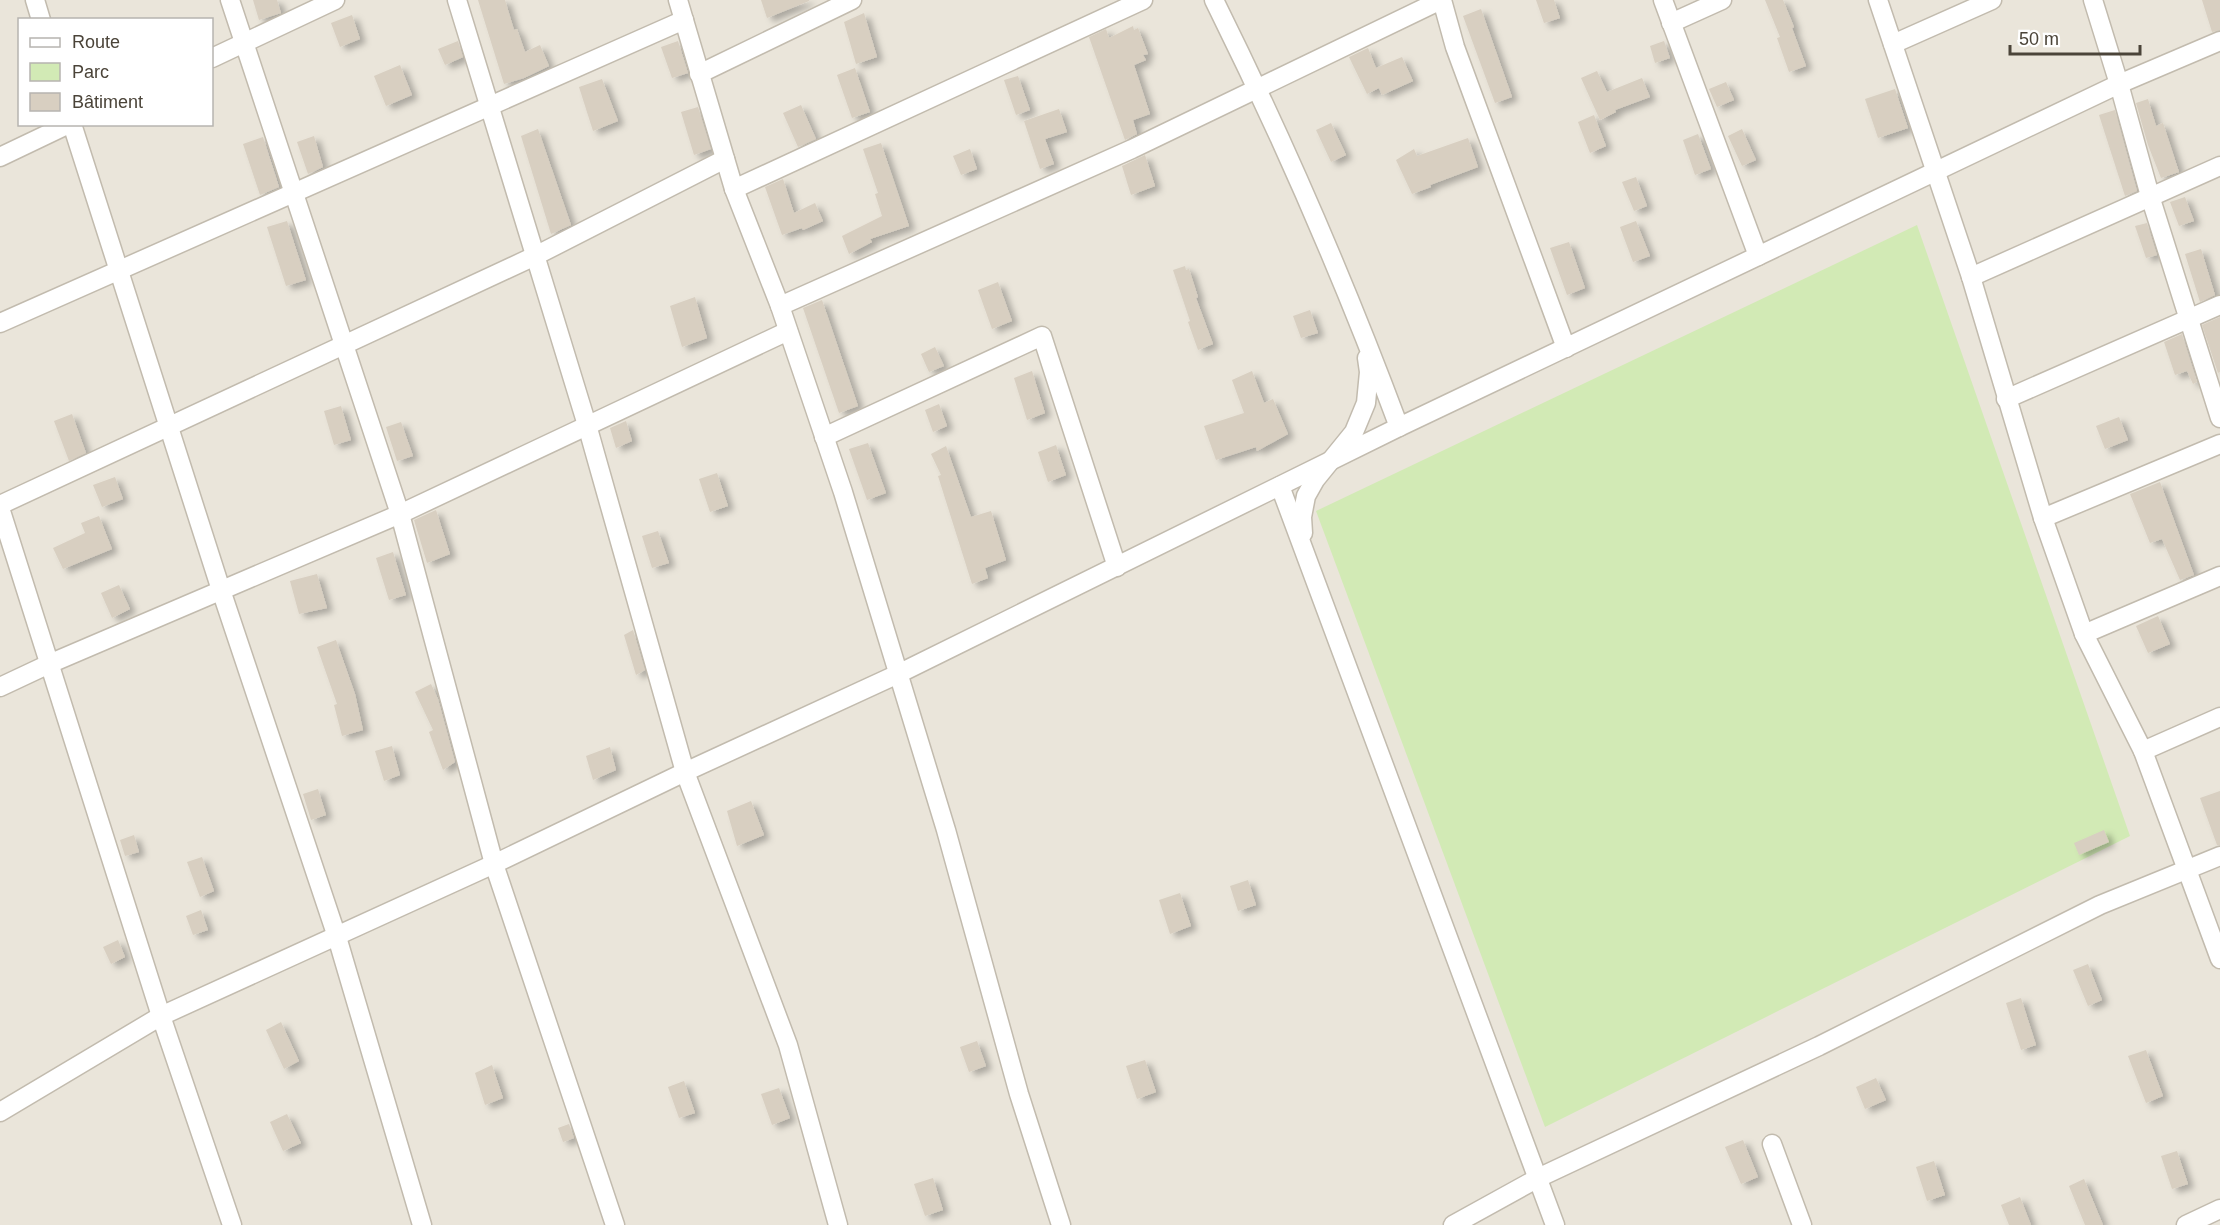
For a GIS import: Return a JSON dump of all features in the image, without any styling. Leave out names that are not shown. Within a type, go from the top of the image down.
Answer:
[{"type":"street","points":[[35,0],[40,18]]},
{"type":"street","points":[[230,0],[400,514],[494,864],[615,1225]]},
{"type":"street","points":[[213,58],[335,0]]},
{"type":"street","points":[[457,0],[587,425],[685,772],[788,1045],[837,1225]]},
{"type":"street","points":[[678,0],[734,189],[780,306],[824,437],[946,830],[1018,1094],[1061,1225]]},
{"type":"street","points":[[699,74],[852,0]]},
{"type":"street","points":[[734,189],[1143,0]]},
{"type":"street","points":[[1214,0],[1258,88],[1364,333],[1399,427]]},
{"type":"street","points":[[780,306],[1132,149],[1442,0],[1455,47],[1566,348]]},
{"type":"street","points":[[1663,0],[1758,256]]},
{"type":"street","points":[[1671,23],[1722,0]]},
{"type":"street","points":[[1878,0],[1971,277],[2043,518],[2084,634],[2143,751],[2220,959]]},
{"type":"street","points":[[1893,44],[1992,0]]},
{"type":"street","points":[[2093,0],[2150,196],[2220,418]]},
{"type":"street","points":[[0,323],[684,20]]},
{"type":"street","points":[[0,1112],[161,1016],[337,937],[898,674],[1399,427],[2119,84],[2220,40]]},
{"type":"street","points":[[0,157],[66,126]]},
{"type":"street","points":[[71,126],[221,590],[337,937],[422,1225]]},
{"type":"street","points":[[232,1225],[161,1016],[0,507],[535,256],[725,159]]},
{"type":"street","points":[[1971,277],[2220,166]]},
{"type":"street","points":[[2006,399],[2220,305]]},
{"type":"street","points":[[0,687],[400,514],[788,331]]},
{"type":"street","points":[[1304,550],[1302,517],[1305,496],[1329,461],[1354,432],[1366,403],[1369,372],[1364,333]]},
{"type":"street","points":[[824,437],[1042,336],[1117,567]]},
{"type":"street","points":[[2043,518],[2220,444]]},
{"type":"street","points":[[1281,486],[1555,1225]]},
{"type":"street","points":[[2084,634],[2220,576]]},
{"type":"street","points":[[2143,751],[2220,717]]},
{"type":"street","points":[[1453,1225],[1538,1178],[1819,1046],[2100,905],[2220,855]]},
{"type":"street","points":[[1772,1144],[1802,1225]]},
{"type":"street","points":[[2186,1225],[2220,1209]]},
{"type":"shaded area","points":[[0,0],[2220,0],[2220,1225],[0,1225]]},
{"type":"green space","points":[[1917,225],[2130,836],[1545,1127],[1316,511]]},
{"type":"building","points":[[253,0],[277,0],[281,13],[259,20]]},
{"type":"building","points":[[478,0],[505,0],[514,30],[517,29],[525,52],[540,45],[549,66],[524,78],[504,84]]},
{"type":"building","points":[[761,0],[809,0],[809,1],[767,18]]},
{"type":"building","points":[[1536,0],[1554,0],[1560,18],[1544,23]]},
{"type":"building","points":[[1765,0],[1783,0],[1806,66],[1789,72],[1777,38],[1780,37]]},
{"type":"building","points":[[2202,0],[2220,0],[2220,30],[2212,32]]},
{"type":"building","points":[[1481,9],[1512,97],[1495,103],[1463,16]]},
{"type":"building","points":[[864,13],[877,57],[856,64],[844,22]]},
{"type":"building","points":[[352,15],[360,39],[340,47],[331,23]]},
{"type":"building","points":[[1133,26],[1134,30],[1138,28],[1148,54],[1143,55],[1146,60],[1134,65],[1150,114],[1133,120],[1137,134],[1125,140],[1089,37],[1106,29],[1109,38]]},
{"type":"building","points":[[458,41],[463,57],[445,65],[438,49]]},
{"type":"building","points":[[678,41],[688,73],[672,78],[661,47]]},
{"type":"building","points":[[1664,41],[1670,58],[1655,63],[1650,46]]},
{"type":"building","points":[[1368,48],[1376,68],[1402,57],[1413,81],[1382,95],[1379,88],[1367,94],[1349,57]]},
{"type":"building","points":[[400,65],[412,95],[386,106],[374,76]]},
{"type":"building","points":[[855,68],[870,112],[852,118],[837,75]]},
{"type":"building","points":[[1597,71],[1607,92],[1642,78],[1650,97],[1615,110],[1616,112],[1600,120],[1581,78]]},
{"type":"building","points":[[1018,76],[1030,110],[1016,115],[1004,80]]},
{"type":"building","points":[[602,79],[618,121],[593,131],[579,87]]},
{"type":"building","points":[[1726,82],[1734,100],[1717,107],[1709,89]]},
{"type":"building","points":[[1895,89],[1908,128],[1878,138],[1865,99]]},
{"type":"building","points":[[2148,99],[2156,126],[2163,123],[2179,172],[2161,178],[2148,145],[2136,103]]},
{"type":"building","points":[[801,105],[816,139],[798,147],[783,113]]},
{"type":"building","points":[[698,107],[711,149],[694,155],[681,112]]},
{"type":"building","points":[[1059,109],[1067,132],[1045,139],[1054,164],[1040,169],[1024,121]]},
{"type":"building","points":[[2115,110],[2137,191],[2125,196],[2099,115]]},
{"type":"building","points":[[1594,115],[1606,146],[1590,153],[1578,122]]},
{"type":"building","points":[[1331,123],[1346,155],[1331,162],[1316,130]]},
{"type":"building","points":[[538,129],[571,225],[551,234],[521,136]]},
{"type":"building","points":[[1742,129],[1756,160],[1742,166],[1728,136]]},
{"type":"building","points":[[1698,134],[1711,169],[1695,175],[1683,140]]},
{"type":"building","points":[[314,136],[323,167],[308,174],[297,142]]},
{"type":"building","points":[[263,137],[279,187],[260,195],[243,144]]},
{"type":"building","points":[[1468,138],[1478,167],[1412,194],[1396,160],[1414,149],[1417,156]]},
{"type":"building","points":[[881,143],[909,226],[870,239],[872,242],[849,254],[842,236],[882,216],[875,194],[878,193],[863,149]]},
{"type":"building","points":[[970,149],[977,169],[961,175],[953,156]]},
{"type":"building","points":[[1145,155],[1155,186],[1131,195],[1122,166]]},
{"type":"building","points":[[1636,177],[1647,206],[1634,211],[1622,182]]},
{"type":"building","points":[[783,179],[794,213],[815,203],[823,221],[803,230],[802,228],[782,235],[765,187]]},
{"type":"building","points":[[2185,197],[2194,221],[2179,226],[2170,202]]},
{"type":"building","points":[[287,221],[306,280],[286,286],[267,227]]},
{"type":"building","points":[[1636,221],[1650,256],[1633,262],[1620,227]]},
{"type":"building","points":[[2147,223],[2157,255],[2146,258],[2135,226]]},
{"type":"building","points":[[1569,242],[1585,288],[1567,295],[1550,248]]},
{"type":"building","points":[[2201,249],[2215,295],[2200,302],[2185,254]]},
{"type":"building","points":[[1185,266],[1186,270],[1189,269],[1198,297],[1196,298],[1213,344],[1198,350],[1173,270]]},
{"type":"building","points":[[998,282],[1012,321],[992,329],[978,290]]},
{"type":"building","points":[[695,297],[707,338],[682,347],[670,306]]},
{"type":"building","points":[[822,300],[858,406],[839,413],[803,308]]},
{"type":"building","points":[[1310,310],[1318,333],[1301,338],[1293,316]]},
{"type":"building","points":[[2220,317],[2220,372],[2218,373],[2202,325]]},
{"type":"building","points":[[2182,334],[2197,382],[2193,384],[2187,371],[2175,375],[2164,342]]},
{"type":"building","points":[[935,347],[944,366],[929,372],[921,354]]},
{"type":"building","points":[[1032,371],[1045,413],[1027,420],[1014,378]]},
{"type":"building","points":[[1252,371],[1264,403],[1273,399],[1288,434],[1257,451],[1256,447],[1216,460],[1204,426],[1244,413],[1232,380]]},
{"type":"building","points":[[939,404],[947,426],[933,432],[925,410]]},
{"type":"building","points":[[341,406],[351,440],[334,445],[324,411]]},
{"type":"building","points":[[72,414],[86,453],[69,461],[54,421]]},
{"type":"building","points":[[2119,417],[2128,440],[2105,449],[2096,426]]},
{"type":"building","points":[[626,421],[632,441],[616,448],[610,428]]},
{"type":"building","points":[[401,422],[413,456],[397,461],[386,427]]},
{"type":"building","points":[[868,443],[886,493],[867,500],[849,449]]},
{"type":"building","points":[[1056,445],[1066,475],[1048,482],[1038,452]]},
{"type":"building","points":[[946,446],[971,517],[991,511],[1006,560],[985,568],[988,578],[972,584],[938,476],[941,475],[931,454]]},
{"type":"building","points":[[717,473],[728,506],[710,512],[699,479]]},
{"type":"building","points":[[115,477],[123,499],[102,507],[93,485]]},
{"type":"building","points":[[2160,482],[2194,575],[2180,580],[2162,539],[2150,543],[2130,494]]},
{"type":"building","points":[[436,510],[450,554],[427,563],[414,520]]},
{"type":"building","points":[[99,516],[112,549],[63,569],[53,548],[85,533],[81,523]]},
{"type":"building","points":[[658,531],[669,563],[652,568],[642,536]]},
{"type":"building","points":[[393,552],[406,595],[389,600],[376,558]]},
{"type":"building","points":[[317,574],[327,608],[299,614],[290,581]]},
{"type":"building","points":[[119,585],[130,609],[112,618],[101,593]]},
{"type":"building","points":[[2158,616],[2170,644],[2148,653],[2136,626]]},
{"type":"building","points":[[633,630],[645,670],[636,675],[624,635]]},
{"type":"building","points":[[336,640],[355,694],[363,730],[342,736],[334,705],[337,704],[317,647]]},
{"type":"building","points":[[431,684],[438,699],[455,762],[443,770],[429,732],[433,730],[415,692]]},
{"type":"building","points":[[392,746],[400,775],[384,781],[375,751]]},
{"type":"building","points":[[610,747],[616,770],[593,780],[586,756]]},
{"type":"building","points":[[318,789],[326,815],[311,820],[303,794]]},
{"type":"building","points":[[2220,791],[2220,845],[2217,845],[2200,798]]},
{"type":"building","points":[[751,801],[764,835],[737,846],[727,811]]},
{"type":"building","points":[[2104,830],[2109,842],[2079,855],[2074,843]]},
{"type":"building","points":[[134,835],[139,852],[125,856],[120,840]]},
{"type":"building","points":[[202,857],[214,891],[200,897],[187,862]]},
{"type":"building","points":[[1248,880],[1256,905],[1238,911],[1230,886]]},
{"type":"building","points":[[1180,893],[1191,926],[1170,934],[1159,900]]},
{"type":"building","points":[[201,910],[208,930],[193,935],[186,916]]},
{"type":"building","points":[[118,940],[125,957],[111,964],[103,947]]},
{"type":"building","points":[[2088,964],[2102,1000],[2088,1006],[2073,970]]},
{"type":"building","points":[[2021,998],[2036,1045],[2021,1050],[2006,1003]]},
{"type":"building","points":[[281,1022],[299,1061],[284,1069],[266,1030]]},
{"type":"building","points":[[977,1041],[986,1066],[969,1072],[960,1047]]},
{"type":"building","points":[[2146,1050],[2163,1096],[2146,1103],[2128,1056]]},
{"type":"building","points":[[1145,1060],[1156,1092],[1137,1099],[1126,1066]]},
{"type":"building","points":[[492,1065],[503,1098],[485,1105],[475,1073]]},
{"type":"building","points":[[1876,1078],[1886,1100],[1865,1109],[1856,1087]]},
{"type":"building","points":[[684,1081],[695,1113],[679,1118],[668,1087]]},
{"type":"building","points":[[779,1088],[790,1118],[772,1125],[761,1094]]},
{"type":"building","points":[[287,1114],[301,1143],[283,1151],[270,1122]]},
{"type":"building","points":[[569,1124],[574,1138],[563,1142],[558,1128]]},
{"type":"building","points":[[1743,1140],[1758,1177],[1741,1184],[1725,1147]]},
{"type":"building","points":[[2177,1151],[2188,1184],[2172,1189],[2161,1156]]},
{"type":"building","points":[[1934,1161],[1945,1195],[1927,1201],[1916,1167]]},
{"type":"building","points":[[933,1178],[943,1210],[925,1216],[914,1184]]},
{"type":"building","points":[[2084,1179],[2103,1225],[2085,1225],[2069,1186]]},
{"type":"building","points":[[2020,1197],[2031,1225],[2009,1225],[2001,1205]]}]
